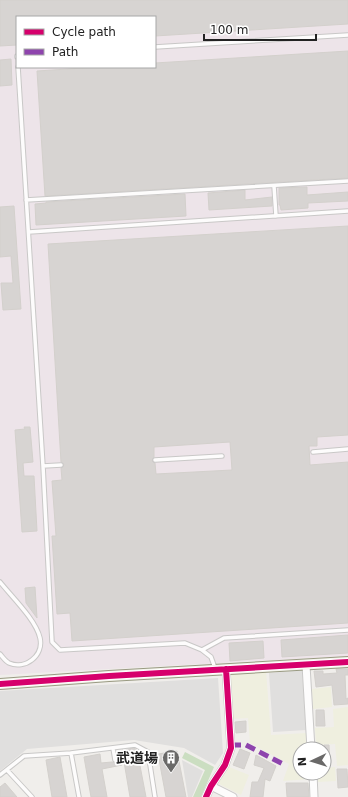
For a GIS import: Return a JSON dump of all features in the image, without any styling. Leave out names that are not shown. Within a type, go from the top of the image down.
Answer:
[{"type":"street","points":[[0,684],[348,662]]},
{"type":"street","points":[[306,665],[311,741]]},
{"type":"street","points":[[206,797],[210,786],[225,765],[231,748],[226,669]]},
{"type":"street","points":[[313,781],[314,797]]},
{"type":"street","points":[[210,786],[233,797]]},
{"type":"lane","points":[[156,47],[348,35]]},
{"type":"lane","points":[[18,68],[43,466],[52,642],[60,650],[185,643],[202,650],[211,657],[215,670]]},
{"type":"lane","points":[[26,200],[348,181]]},
{"type":"lane","points":[[274,186],[276,216]]},
{"type":"lane","points":[[29,232],[348,211]]},
{"type":"lane","points":[[313,452],[348,449]]},
{"type":"lane","points":[[155,460],[222,456]]},
{"type":"lane","points":[[43,466],[61,465]]},
{"type":"lane","points":[[0,582],[36,627],[41,640],[40,652],[32,661],[20,665],[8,662],[0,654]]},
{"type":"lane","points":[[202,650],[224,638],[348,630]]},
{"type":"lane","points":[[0,775],[24,756],[71,753],[135,745],[148,752],[155,797]]},
{"type":"lane","points":[[113,748],[115,760]]},
{"type":"lane","points":[[71,753],[79,797]]},
{"type":"lane","points":[[7,770],[32,797]]},
{"type":"shaded area","points":[[0,0],[348,0],[348,656],[0,675]]},
{"type":"shaded area","points":[[302,670],[306,730],[273,732],[269,673]]},
{"type":"shaded area","points":[[218,678],[223,753],[215,765],[184,748],[134,740],[27,749],[0,771],[0,691]]},
{"type":"shaded area","points":[[182,760],[203,771],[192,797],[188,797]]},
{"type":"green space","points":[[266,671],[271,735],[307,733],[308,741],[292,741],[292,780],[283,781],[289,764],[250,743],[248,718],[232,719],[229,673]]},
{"type":"green space","points":[[331,687],[332,707],[313,709],[312,689]]},
{"type":"green space","points":[[348,707],[348,765],[337,766],[335,744],[332,744],[332,741],[316,741],[315,728],[334,727],[333,709]]},
{"type":"green space","points":[[185,752],[214,767],[201,797],[193,797],[205,770],[182,758]]},
{"type":"green space","points":[[229,767],[249,775],[241,795],[217,783]]},
{"type":"green space","points":[[332,767],[335,767],[336,781],[318,782],[332,781]]},
{"type":"building","points":[[0,0],[348,0],[348,24],[156,36],[156,16],[16,16],[16,45],[0,46]]},
{"type":"building","points":[[348,51],[348,178],[45,196],[37,71],[83,68],[156,68],[156,63]]},
{"type":"building","points":[[11,59],[12,85],[0,86],[0,60]]},
{"type":"building","points":[[307,187],[307,195],[348,192],[348,201],[308,203],[308,208],[281,210],[279,205],[279,188]]},
{"type":"building","points":[[245,190],[245,200],[272,197],[272,206],[209,210],[208,193]]},
{"type":"building","points":[[185,194],[186,216],[36,225],[35,204],[46,202]]},
{"type":"building","points":[[14,206],[21,309],[3,310],[1,283],[13,283],[11,256],[0,257],[0,207]]},
{"type":"building","points":[[348,226],[348,435],[317,437],[317,446],[309,446],[310,465],[348,462],[348,623],[72,641],[70,613],[57,614],[52,536],[56,536],[52,481],[62,480],[61,468],[64,465],[61,462],[48,244]],"holes":[[[230,442],[232,470],[156,474],[155,463],[152,461],[154,457],[154,447]]]},
{"type":"building","points":[[24,427],[30,427],[33,462],[23,463],[24,476],[34,476],[37,531],[22,532],[15,430],[25,429]]},
{"type":"building","points":[[35,587],[37,618],[26,603],[25,588]]},
{"type":"building","points":[[348,635],[348,653],[282,657],[281,640]]},
{"type":"building","points":[[263,641],[264,658],[230,661],[229,643]]},
{"type":"building","points":[[336,669],[348,669],[348,675],[345,675],[346,699],[348,698],[348,704],[334,705],[332,685],[316,687],[314,671],[323,671],[323,674],[337,673]]},
{"type":"building","points":[[316,710],[324,710],[325,726],[316,726]]},
{"type":"building","points":[[246,721],[246,732],[236,733],[235,722]]},
{"type":"building","points":[[134,748],[137,750],[146,797],[130,797],[122,750]]},
{"type":"building","points":[[240,749],[250,753],[244,769],[233,765]]},
{"type":"building","name":"武道場","points":[[177,751],[186,797],[166,797],[158,754]]},
{"type":"building","points":[[100,754],[101,763],[116,763],[121,760],[122,765],[102,769],[107,797],[91,797],[84,757]]},
{"type":"building","points":[[256,755],[276,766],[270,781],[265,779],[263,797],[250,797],[252,782],[258,782],[264,768],[254,765]]},
{"type":"building","points":[[60,757],[67,797],[52,797],[46,760]]},
{"type":"building","points":[[337,769],[347,769],[348,787],[338,788]]},
{"type":"building","points":[[5,783],[17,797],[0,797],[0,787]]},
{"type":"building","points":[[286,783],[308,783],[309,797],[287,797]]},
{"type":"marked path","points":[[231,745],[246,745],[283,764]]},
{"type":"cycle path","points":[[0,684],[348,662]]},
{"type":"cycle path","points":[[206,797],[211,786],[225,765],[231,748],[226,669]]},
{"type":"place","name":"武道場","points":[[171,773]]}]
